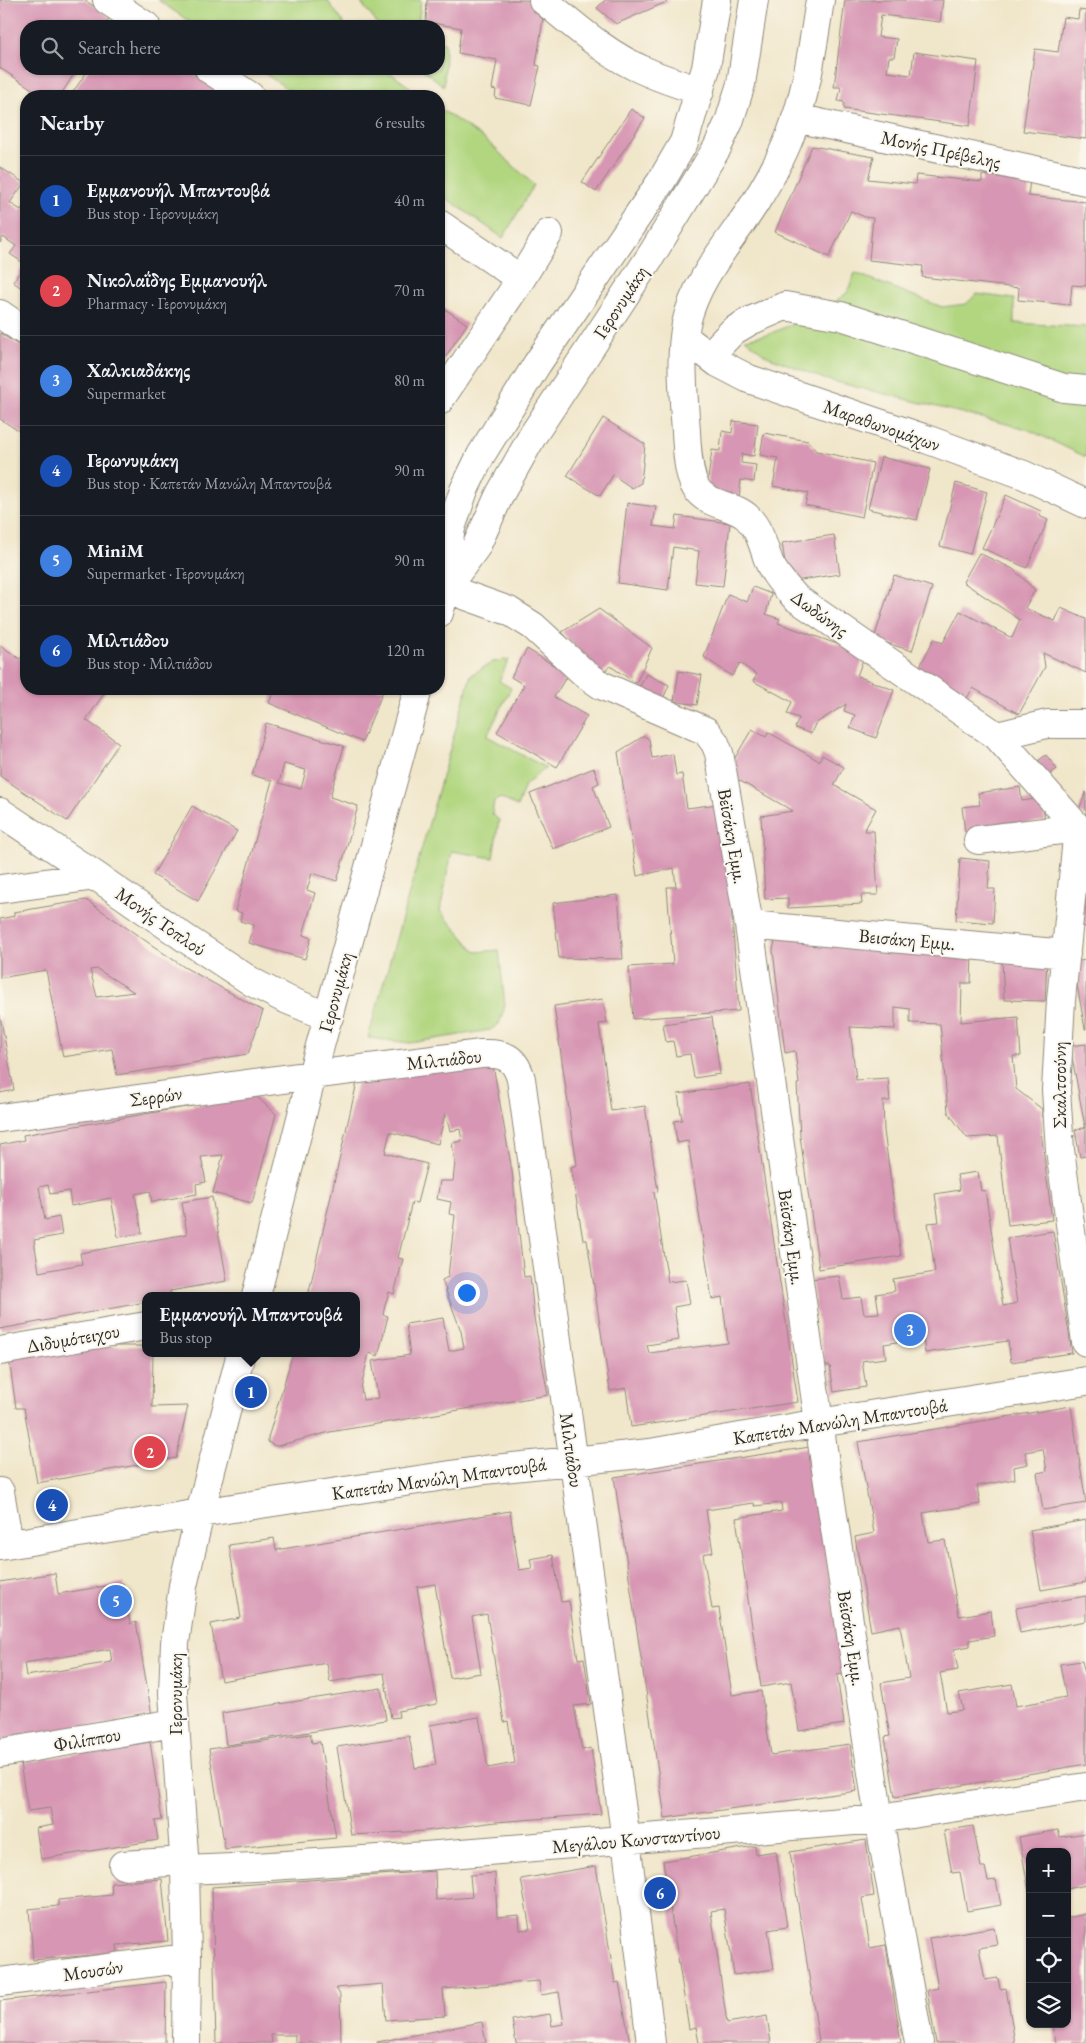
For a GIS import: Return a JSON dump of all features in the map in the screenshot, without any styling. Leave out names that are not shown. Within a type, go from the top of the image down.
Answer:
[{"type":"street","points":[[107,0],[137,20]]},
{"type":"street","points":[[543,0],[585,34],[615,55],[643,71],[700,91]]},
{"type":"street","name":"Γερονυμάκη","points":[[445,567],[450,528],[461,497],[477,463],[537,364],[674,160],[684,142],[706,68],[717,0]]},
{"type":"street","name":"Γερονυμάκη","points":[[445,590],[476,547],[500,494],[533,435],[652,254],[717,148],[729,122],[741,84],[754,0]]},
{"type":"street","points":[[684,337],[689,315],[700,288],[719,255],[755,204],[790,136],[810,60],[820,0]]},
{"type":"street","points":[[218,75],[241,90]]},
{"type":"street","name":"Μονής Πρέβελης","points":[[796,118],[1086,181]]},
{"type":"street","points":[[445,228],[521,279]]},
{"type":"street","points":[[445,392],[521,279],[549,233]]},
{"type":"street","points":[[709,356],[733,331],[750,321],[785,306],[842,316],[1064,388],[1086,390]]},
{"type":"street","points":[[0,314],[20,328]]},
{"type":"street","name":"Μαραθωνομάχων","points":[[684,337],[718,363],[749,379],[926,439],[1024,475],[1086,504]]},
{"type":"street","name":"Δωδώνης","points":[[684,337],[682,376],[688,447],[696,488],[702,494],[746,516],[752,523],[777,576],[796,598],[997,736],[1082,829]]},
{"type":"street","name":"Βεϊσάκη Εμμ.","points":[[445,597],[509,611],[533,626],[555,644],[584,673],[601,685],[706,731],[715,743],[719,753],[749,925],[818,1423],[879,1819],[920,2043]]},
{"type":"street","name":"Γερονυμάκη","points":[[257,1292],[312,1074],[416,695]]},
{"type":"street","points":[[997,736],[1047,724],[1086,724]]},
{"type":"street","name":"Μονής Τοπλού","points":[[0,812],[184,938],[252,982],[283,998],[329,1016]]},
{"type":"street","points":[[978,840],[1082,829]]},
{"type":"street","name":"Σκαλτσούνη","points":[[1082,829],[1066,954],[1056,1065],[1057,1114],[1086,1342]]},
{"type":"street","points":[[0,889],[96,876]]},
{"type":"street","name":"Βεισάκη Εμμ.","points":[[749,925],[1066,954]]},
{"type":"street","name":"Μιλτιάδου","points":[[312,1074],[481,1054],[499,1054],[515,1064],[521,1079],[626,1840],[650,2043]]},
{"type":"street","name":"Σερρών","points":[[0,1118],[312,1074]]},
{"type":"street","name":"Διδυμότειχου","points":[[0,1351],[142,1327]]},
{"type":"street","name":"Γερονυμάκη","points":[[186,2043],[187,1958],[184,1865],[174,1723],[174,1668],[178,1615],[200,1513],[241,1357]]},
{"type":"street","name":"Καπετάν Μανώλη Μπαντουβά","points":[[5,1545],[475,1471],[650,1453],[818,1423],[1086,1381]]},
{"type":"street","points":[[0,1492],[5,1545]]},
{"type":"street","name":"Φιλίππου","points":[[0,1753],[174,1723]]},
{"type":"street","name":"Μεγάλου Κωνσταντίνου","points":[[123,1865],[255,1868],[626,1840],[879,1819],[1086,1787]]},
{"type":"street","name":"Μουσών","points":[[0,1982],[187,1958]]},
{"type":"green space","points":[[158,0],[327,0],[342,20],[187,20]]},
{"type":"green space","points":[[359,0],[421,0],[419,20],[374,20]]},
{"type":"green space","points":[[267,75],[393,75],[414,90],[289,90]]},
{"type":"green space","points":[[430,75],[444,75],[444,86]]},
{"type":"green space","points":[[445,112],[486,140],[534,185],[503,238],[445,197]]},
{"type":"green space","points":[[855,273],[942,307],[966,304],[977,294],[1014,299],[1014,323],[1086,327],[1086,457],[1027,429],[824,379],[767,356],[745,339],[769,334],[833,303],[847,293]]},
{"type":"green space","points":[[509,659],[499,681],[511,688],[487,736],[546,768],[525,785],[517,807],[501,798],[494,801],[492,814],[499,820],[493,858],[452,851],[440,911],[476,952],[499,950],[505,1006],[499,1024],[490,1030],[410,1043],[368,1038],[471,675],[493,662]]},
{"type":"building","points":[[0,0],[84,0],[110,17],[108,20],[20,20],[20,75],[73,75],[64,90],[34,90],[0,68]]},
{"type":"building","points":[[427,0],[527,0],[544,12],[536,65],[540,66],[531,105],[495,98],[496,90],[492,89],[497,60],[458,53],[461,28],[445,25],[445,20],[426,20]]},
{"type":"building","points":[[605,0],[671,0],[616,24],[597,8]]},
{"type":"building","points":[[845,0],[943,0],[940,22],[881,15],[878,37],[897,39],[894,57],[889,57],[887,72],[911,75],[914,52],[978,61],[970,126],[844,109],[844,102],[838,101],[841,87],[834,87]]},
{"type":"building","points":[[1079,10],[1086,11],[1086,139],[1023,131],[1035,49],[1058,52],[1063,17],[1078,19]]},
{"type":"building","points":[[85,75],[195,75],[218,90],[74,90]]},
{"type":"building","points":[[631,109],[645,118],[596,192],[582,182]]},
{"type":"building","points":[[812,146],[874,157],[868,179],[915,184],[916,175],[982,182],[982,175],[1030,180],[1028,196],[1086,202],[1086,286],[1072,285],[1070,305],[1018,300],[1019,288],[922,277],[923,266],[869,260],[873,218],[851,211],[829,257],[775,232]]},
{"type":"building","points":[[0,167],[20,180],[20,189],[10,203],[20,209],[20,261],[10,254],[16,246],[3,237],[0,243]]},
{"type":"building","points":[[20,272],[20,287],[13,282]]},
{"type":"building","points":[[445,309],[467,324],[445,358]]},
{"type":"building","points":[[0,333],[20,346],[20,432],[0,419]]},
{"type":"building","points":[[603,418],[645,444],[641,483],[632,488],[613,475],[600,496],[567,476]]},
{"type":"building","points":[[733,421],[758,424],[754,456],[742,454],[741,463],[756,465],[754,482],[741,480],[739,498],[706,493],[712,450],[720,451],[722,431],[732,433]]},
{"type":"building","points":[[764,433],[808,441],[816,451],[873,463],[862,517],[805,505],[808,493],[773,486],[778,458],[760,455]]},
{"type":"building","points":[[881,457],[930,469],[917,520],[868,509]]},
{"type":"building","points":[[956,483],[987,492],[970,554],[940,546]]},
{"type":"building","points":[[1006,495],[1041,511],[1039,516],[1048,520],[1027,568],[982,548]]},
{"type":"building","points":[[627,503],[656,507],[653,526],[675,529],[677,516],[730,523],[723,586],[695,583],[699,551],[673,547],[668,590],[618,583]]},
{"type":"building","points":[[834,535],[840,574],[788,582],[782,543]]},
{"type":"building","points":[[979,553],[1013,569],[1035,590],[1025,608],[1055,621],[1061,608],[1086,619],[1086,673],[1043,653],[1045,667],[1019,714],[973,688],[966,700],[916,674],[934,639],[943,643],[960,611],[1012,638],[1020,620],[963,582]]},
{"type":"building","points":[[894,575],[932,587],[912,651],[874,639]]},
{"type":"building","points":[[753,587],[771,594],[766,614],[780,619],[778,623],[865,654],[857,676],[894,690],[876,738],[850,728],[855,715],[844,711],[846,704],[815,724],[811,734],[795,728],[799,718],[787,714],[792,702],[753,681],[757,675],[740,663],[732,676],[704,657],[728,594],[747,602]]},
{"type":"building","points":[[599,609],[652,648],[636,683],[610,666],[599,676],[562,632]]},
{"type":"building","points":[[0,645],[20,659],[20,695],[103,695],[86,720],[119,743],[67,821],[0,776]]},
{"type":"building","points":[[527,649],[568,674],[554,697],[587,716],[557,767],[497,732],[524,685],[511,677]]},
{"type":"building","points":[[679,671],[702,675],[697,705],[674,701]]},
{"type":"building","points":[[646,674],[669,685],[663,699],[639,688]]},
{"type":"building","points":[[272,695],[382,695],[362,742],[269,703]]},
{"type":"building","points":[[266,723],[344,746],[330,797],[358,806],[337,881],[312,873],[307,890],[315,893],[303,935],[311,938],[305,959],[249,943],[254,925],[240,921],[242,913],[235,911],[272,781],[252,775]],"holes":[[[284,764],[306,770],[301,789],[279,783]]]},
{"type":"building","points":[[752,729],[766,737],[768,732],[819,761],[822,755],[844,767],[834,785],[876,809],[864,831],[874,831],[878,895],[861,895],[862,904],[788,908],[788,898],[765,899],[761,816],[793,811],[726,773]]},
{"type":"building","points":[[644,736],[649,739],[652,758],[673,754],[676,775],[682,774],[687,808],[718,804],[728,864],[739,1011],[633,1019],[629,967],[673,964],[667,887],[676,887],[674,868],[637,876],[618,752]]},
{"type":"building","points":[[1046,755],[1057,769],[1045,778],[1034,764]]},
{"type":"building","points":[[594,768],[599,783],[593,786],[609,827],[553,849],[530,794]]},
{"type":"building","points":[[1020,787],[1022,801],[1042,798],[1045,821],[965,832],[962,807],[980,805],[978,793]]},
{"type":"building","points":[[1086,792],[1086,816],[1078,812]]},
{"type":"building","points":[[192,806],[237,831],[198,901],[153,875]]},
{"type":"building","points":[[960,858],[990,861],[988,889],[995,889],[993,923],[956,920]]},
{"type":"building","points":[[1086,875],[1086,927],[1077,926]]},
{"type":"building","points":[[618,895],[623,959],[559,958],[553,903]]},
{"type":"building","points":[[86,900],[184,967],[263,1011],[248,1054],[117,1075],[112,1049],[63,1057],[46,970],[0,978],[0,919],[14,916],[14,912]],"holes":[[[97,969],[134,992],[97,997],[90,970]]]},
{"type":"building","points":[[777,933],[972,953],[971,983],[962,983],[961,1022],[1018,1017],[1021,1056],[1013,1056],[1016,1089],[1042,1109],[1041,1131],[1052,1220],[1008,1225],[998,1136],[967,1138],[948,1112],[940,1024],[910,1023],[910,1009],[895,1007],[895,1029],[850,1027],[856,1080],[888,1078],[890,1101],[883,1101],[884,1131],[901,1256],[819,1269],[800,1136],[797,1084],[799,1084],[795,1051],[785,1053],[773,950]]},
{"type":"building","points":[[1002,960],[1047,961],[1045,1001],[1004,1000]]},
{"type":"building","points":[[1086,960],[1086,1029],[1085,1029],[1073,962]]},
{"type":"building","points":[[603,999],[607,1023],[599,1024],[611,1111],[645,1106],[658,1191],[654,1192],[668,1282],[686,1280],[690,1304],[674,1307],[679,1340],[647,1345],[649,1353],[728,1343],[722,1297],[712,1299],[688,1141],[677,1143],[674,1121],[682,1120],[678,1094],[750,1084],[798,1402],[631,1427],[626,1388],[610,1391],[587,1240],[583,1240],[571,1167],[577,1165],[554,1006]]},
{"type":"building","points":[[0,1015],[14,1090],[0,1093]]},
{"type":"building","points":[[712,1017],[720,1074],[694,1078],[690,1054],[676,1056],[673,1041],[666,1042],[663,1024]]},
{"type":"building","points":[[1086,1044],[1086,1127],[1085,1127],[1070,1046]]},
{"type":"building","points":[[449,1065],[455,1071],[493,1065],[512,1171],[524,1277],[530,1276],[534,1318],[548,1395],[330,1432],[277,1446],[273,1445],[268,1442],[268,1438],[292,1357],[360,1357],[360,1292],[309,1292],[358,1078]],"holes":[[[445,1113],[450,1131],[460,1129],[462,1141],[452,1143],[455,1162],[453,1181],[440,1181],[437,1199],[451,1202],[449,1214],[455,1215],[448,1277],[442,1280],[461,1331],[464,1348],[449,1351],[443,1318],[406,1324],[410,1355],[372,1361],[378,1398],[363,1400],[361,1388],[369,1353],[378,1356],[388,1316],[383,1315],[385,1305],[389,1292],[394,1294],[403,1259],[398,1258],[412,1202],[417,1203],[427,1164],[385,1153],[390,1132],[438,1144]]]},
{"type":"building","points":[[255,1095],[276,1114],[252,1203],[213,1193],[223,1155],[201,1157],[206,1182],[196,1184],[197,1194],[152,1202],[150,1191],[135,1194],[142,1233],[118,1237],[111,1198],[71,1206],[69,1191],[50,1194],[48,1185],[39,1187],[45,1220],[59,1217],[62,1235],[34,1240],[39,1272],[82,1264],[80,1253],[187,1234],[182,1202],[212,1197],[227,1281],[170,1292],[142,1292],[142,1303],[0,1329],[0,1145],[24,1140],[23,1135]]},
{"type":"building","points":[[1086,1127],[1086,1156],[1080,1157],[1075,1130]]},
{"type":"building","points":[[978,1172],[981,1191],[985,1190],[1003,1306],[1017,1303],[1007,1238],[1053,1231],[1072,1353],[1011,1362],[1008,1341],[925,1353],[923,1338],[884,1344],[886,1358],[862,1361],[866,1387],[834,1392],[830,1366],[825,1366],[811,1279],[839,1276],[843,1299],[861,1297],[864,1314],[879,1313],[876,1294],[895,1291],[893,1279],[935,1272],[928,1223],[939,1222],[935,1194],[960,1190],[957,1175]]},
{"type":"building","points":[[87,1346],[142,1346],[142,1357],[153,1357],[152,1407],[188,1406],[176,1458],[37,1483],[24,1408],[16,1408],[9,1358]]},
{"type":"building","points":[[1071,1406],[1086,1503],[1043,1510],[1037,1473],[1047,1471],[1043,1449],[1025,1452],[1028,1464],[1014,1467],[1015,1479],[977,1486],[980,1504],[923,1513],[928,1542],[945,1540],[959,1616],[991,1611],[994,1636],[970,1640],[970,1646],[954,1649],[958,1670],[940,1673],[947,1712],[963,1710],[959,1693],[1012,1684],[1016,1706],[1066,1697],[1060,1664],[1082,1661],[1086,1678],[1086,1764],[895,1797],[885,1737],[890,1736],[881,1683],[909,1678],[900,1625],[871,1631],[855,1537],[874,1533],[858,1442]]},
{"type":"building","points":[[810,1447],[844,1674],[837,1675],[844,1724],[799,1731],[791,1682],[761,1687],[736,1518],[782,1511],[781,1503],[755,1506],[754,1503],[706,1510],[713,1552],[703,1554],[712,1609],[719,1608],[732,1695],[761,1691],[771,1755],[850,1744],[857,1791],[665,1818],[614,1477]]},
{"type":"building","points":[[510,1511],[519,1570],[532,1568],[530,1559],[553,1555],[561,1602],[569,1601],[578,1659],[584,1658],[591,1704],[574,1706],[582,1750],[591,1748],[601,1814],[496,1822],[425,1831],[351,1835],[337,1747],[409,1736],[415,1768],[436,1765],[430,1725],[479,1717],[488,1768],[515,1763],[508,1721],[504,1722],[487,1614],[472,1617],[481,1673],[450,1678],[435,1584],[417,1587],[437,1704],[398,1711],[399,1717],[391,1718],[384,1673],[330,1682],[327,1663],[221,1681],[211,1624],[241,1618],[229,1545],[274,1538],[276,1550]]},
{"type":"building","points":[[1086,1520],[1086,1582],[1041,1590],[1030,1530]]},
{"type":"building","points":[[55,1573],[58,1594],[123,1583],[130,1624],[136,1622],[152,1716],[0,1741],[0,1582]],"holes":[[[110,1649],[112,1662],[26,1676],[24,1663]]]},
{"type":"building","points":[[1086,1596],[1086,1621],[1020,1633],[1016,1608]]},
{"type":"building","points":[[381,1688],[386,1720],[226,1745],[222,1713]]},
{"type":"building","points":[[310,1734],[312,1743],[320,1742],[336,1838],[225,1849],[209,1749]]},
{"type":"building","points":[[150,1742],[162,1820],[155,1821],[158,1840],[41,1859],[36,1828],[53,1825],[50,1808],[28,1811],[20,1763]]},
{"type":"building","points":[[973,1826],[981,1867],[985,1867],[988,1881],[996,1880],[1001,1905],[967,1911],[960,1872],[952,1873],[944,1831]]},
{"type":"building","points":[[1058,1830],[1060,1837],[1086,1833],[1086,1885],[1071,1888],[1071,1848],[1026,1848],[1026,1876],[1019,1837]]},
{"type":"building","points":[[866,1840],[874,1896],[862,1898],[870,1948],[886,1945],[901,2043],[814,2043],[819,2041],[790,1852]]},
{"type":"building","points":[[755,1846],[756,1854],[776,1851],[787,1927],[768,1930],[774,1969],[734,1975],[724,1909],[711,1911],[727,2023],[767,2016],[771,2043],[699,2043],[696,2027],[689,2029],[663,1861]]},
{"type":"building","points":[[596,1866],[615,1983],[619,1982],[630,2043],[516,2043],[512,2020],[550,2014],[552,2026],[564,2024],[559,1992],[541,1995],[539,1981],[443,1989],[445,2016],[386,2020],[383,1984],[336,1988],[340,1995],[341,2043],[295,2043],[295,2035],[271,2035],[272,2043],[216,2043],[212,1887],[435,1871],[436,1900],[472,1897],[470,1875],[495,1873],[497,1917],[519,1915],[520,1930],[530,1929],[521,1879]]},
{"type":"building","points":[[162,1879],[168,1941],[117,1945],[118,1953],[33,1960],[29,1909],[58,1906],[58,1900],[112,1895],[111,1883]]},
{"type":"building","points":[[1086,1914],[1086,2043],[1056,2043],[1054,2028],[1071,2028],[1071,1917]]},
{"type":"building","points":[[994,1927],[997,1945],[979,1948],[985,1980],[998,1978],[1000,1989],[1006,1988],[1015,2043],[936,2043],[927,1990],[938,1988],[929,1938]]},
{"type":"building","points":[[166,1982],[165,2043],[0,2043],[0,2001]]},
{"type":"building","points":[[482,2022],[486,2043],[377,2043],[377,2042]]},
{"type":"place","name":"Χαλκιαδάκης","points":[[910,1330]]},
{"type":"place","name":"Εμμανουήλ Μπαντουβά","points":[[251,1392]]},
{"type":"place","name":"Νικολαΐδης Εμμανουήλ","points":[[150,1452]]},
{"type":"place","name":"Γερωνυμάκη","points":[[52,1505]]},
{"type":"place","name":"MiniM","points":[[116,1601]]},
{"type":"place","name":"Μιλτιάδου","points":[[660,1893]]}]
